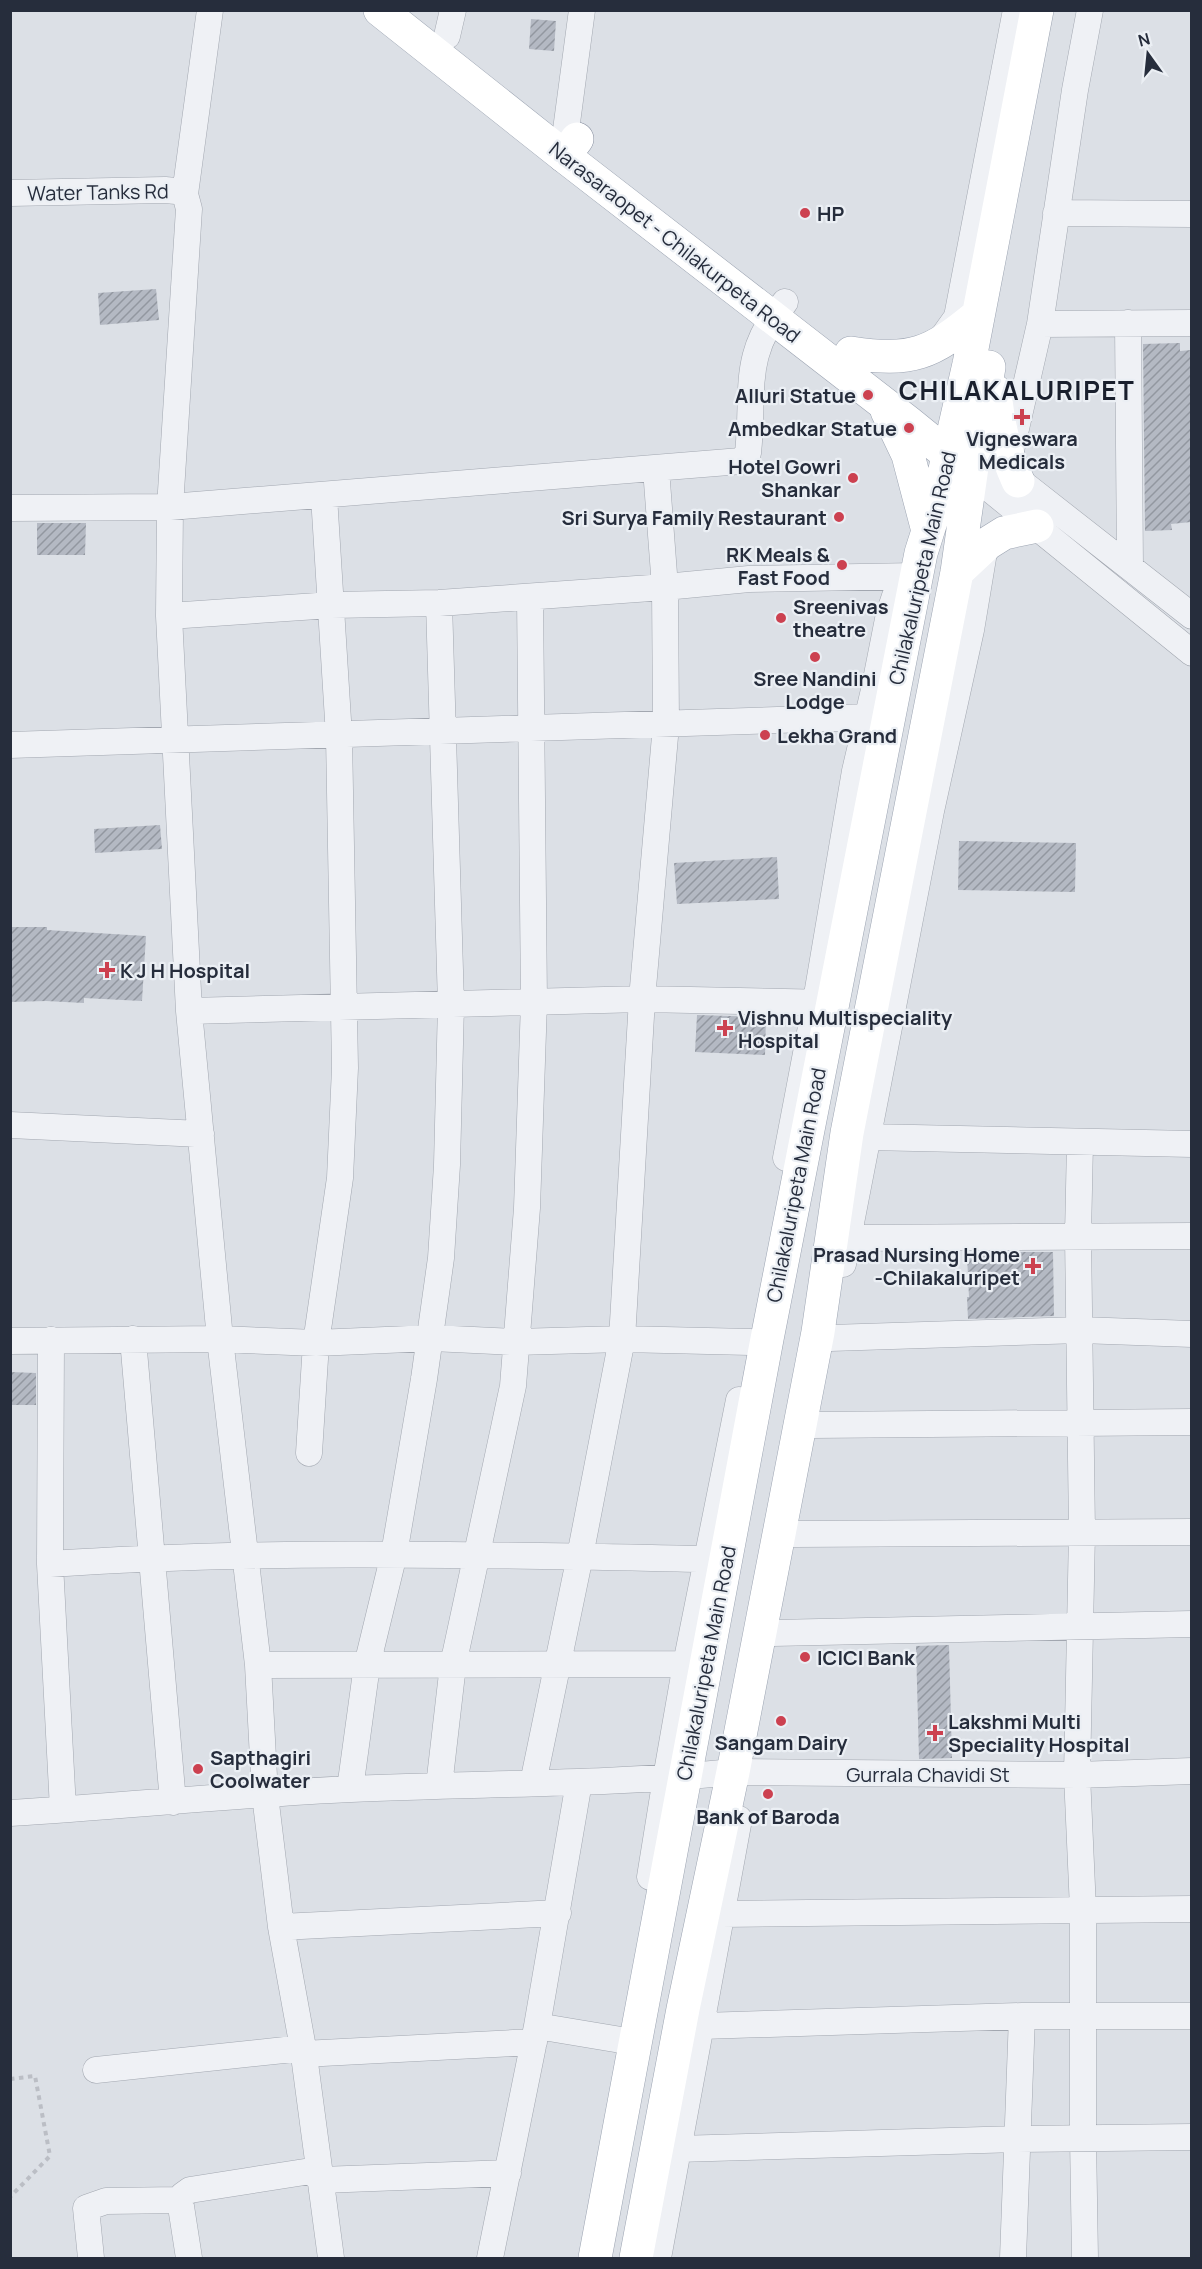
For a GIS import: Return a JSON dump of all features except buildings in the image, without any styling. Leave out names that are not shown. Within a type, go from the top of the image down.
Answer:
[{"type":"main road","name":"Narasaraopet - Chilakurpeta Road","points":[[380,10],[569,142],[779,310],[881,401],[962,452]]},
{"type":"main road","name":"Narasaraopet - Chilakurpeta Road","points":[[414,10],[450,23],[569,142]]},
{"type":"main road","name":"Chilakaluripeta Main Road","points":[[636,2259],[683,2009],[740,1772],[818,1332],[847,1133],[957,572],[962,452],[978,315],[1037,10]]},
{"type":"main road","name":"Chilakaluripeta Main Road","points":[[595,2259],[675,1777],[824,1002],[928,531],[962,452],[991,357],[1060,10]]},
{"type":"main road","name":"Narasaraopet - Chilakurpeta Road","points":[[779,310],[851,353],[962,452]]},
{"type":"main road","points":[[851,353],[893,357],[910,355],[936,345],[956,333],[978,315]]},
{"type":"main road","points":[[991,357],[998,424],[1013,470]]},
{"type":"main road","points":[[881,401],[908,455],[928,531]]},
{"type":"main road","points":[[957,572],[985,546],[1004,533],[1037,526]]},
{"type":"street","points":[[210,10],[184,194],[189,209],[170,507],[169,616],[174,741],[189,1011],[220,1339],[258,1665],[265,1795],[281,1927],[303,2051],[331,2259]]},
{"type":"street","points":[[569,142],[582,10]]},
{"type":"street","points":[[936,345],[957,317],[1016,10]]},
{"type":"street","points":[[1013,470],[1040,324],[1090,10]]},
{"type":"street","name":"Water Tanks Rd","points":[[10,193],[165,190],[184,194]]},
{"type":"street","points":[[1056,213],[1191,214]]},
{"type":"street","points":[[10,508],[170,507],[741,461],[746,457],[750,440],[751,388],[755,353],[779,310]]},
{"type":"street","points":[[1128,323],[1130,567]]},
{"type":"street","points":[[1040,324],[1191,323]]},
{"type":"street","points":[[962,452],[1013,470],[1191,616]]},
{"type":"street","points":[[962,452],[1037,526],[1191,652]]},
{"type":"street","points":[[533,1783],[622,1339],[642,999],[666,725],[665,587],[656,469]]},
{"type":"street","points":[[309,1453],[316,1343],[340,1178],[345,1068],[339,736],[324,496]]},
{"type":"street","points":[[658,2259],[722,1914],[740,1772],[794,1534],[812,1425],[848,1238],[931,811],[971,630],[985,546]]},
{"type":"street","points":[[169,616],[332,605],[439,603],[748,579],[917,574]]},
{"type":"street","points":[[581,2259],[652,1867],[675,1777],[686,1664],[709,1558],[750,1342],[824,1002],[841,851],[855,771],[889,614],[895,596],[917,574]]},
{"type":"street","points":[[439,1786],[453,1665],[513,1386],[527,1208],[534,1002],[530,597]]},
{"type":"street","points":[[350,1789],[367,1665],[394,1554],[432,1338],[441,1258],[447,1165],[451,1004],[439,603]]},
{"type":"street","points":[[10,746],[868,717]]},
{"type":"street","points":[[189,1011],[642,999],[824,1002]]},
{"type":"street","points":[[10,1125],[201,1134]]},
{"type":"street","points":[[868,1137],[1191,1144]]},
{"type":"street","points":[[1080,1143],[1078,1235],[1082,1532],[1077,1775],[1083,1910],[1085,2258]]},
{"type":"street","points":[[848,1238],[1191,1236]]},
{"type":"street","points":[[830,1338],[1080,1330],[1191,1334]]},
{"type":"street","points":[[10,1341],[220,1339],[316,1343],[432,1338],[516,1342],[622,1339],[750,1342]]},
{"type":"street","points":[[51,1340],[50,1564],[63,1809]]},
{"type":"street","points":[[133,1340],[173,1802]]},
{"type":"street","points":[[812,1425],[1191,1422]]},
{"type":"street","points":[[794,1534],[1191,1532]]},
{"type":"street","points":[[50,1564],[151,1557],[394,1554],[709,1558]]},
{"type":"street","points":[[773,1633],[1191,1624]]},
{"type":"street","points":[[258,1665],[686,1664]]},
{"type":"street","name":"Gurrala Chavidi St","points":[[10,1813],[350,1789],[579,1782],[740,1772],[1077,1775],[1191,1771]]},
{"type":"street","points":[[490,2259],[536,2034],[579,1782]]},
{"type":"street","points":[[722,1914],[1191,1909]]},
{"type":"street","points":[[281,1927],[558,1913]]},
{"type":"street","points":[[702,2026],[1022,2016],[1191,2016]]},
{"type":"street","points":[[1013,2259],[1022,2016]]},
{"type":"street","points":[[96,2070],[303,2051],[536,2034],[621,2040]]},
{"type":"street","points":[[677,2149],[1018,2139],[1191,2137]]},
{"type":"street","points":[[189,2259],[180,2200],[190,2190],[311,2171],[321,2180],[508,2173]]},
{"type":"street","points":[[91,2259],[86,2208],[106,2201],[180,2200]]},
{"type":"street","points":[[1065,2259],[1098,2259]]},
{"type":"path","points":[[10,2079],[35,2076],[50,2156],[10,2197]]},
{"type":"place","name":"HP","points":[[805,213]]},
{"type":"place","name":"Alluri Statue","points":[[868,395]]},
{"type":"place","name":"Vigneswara Medicals","points":[[1022,417]]},
{"type":"place","name":"Ambedkar Statue","points":[[909,428]]},
{"type":"place","name":"Hotel Gowri Shankar","points":[[853,478]]},
{"type":"place","name":"Sri Surya Family Restaurant","points":[[839,517]]},
{"type":"place","name":"RK Meals & Fast Food","points":[[842,565]]},
{"type":"place","name":"Sreenivas theatre","points":[[781,618]]},
{"type":"place","name":"Sree Nandini Lodge","points":[[815,657]]},
{"type":"place","name":"Lekha Grand","points":[[765,735]]},
{"type":"place","name":"K J H Hospital","points":[[107,970]]},
{"type":"place","name":"Vishnu Multispeciality Hospital","points":[[725,1028]]},
{"type":"place","name":"Prasad Nursing Home -Chilakaluripet","points":[[1033,1266]]},
{"type":"place","name":"ICICI Bank","points":[[805,1657]]},
{"type":"place","name":"Sangam Dairy","points":[[781,1721]]},
{"type":"place","name":"Lakshmi Multi Speciality Hospital","points":[[935,1733]]},
{"type":"place","name":"Sapthagiri Coolwater","points":[[198,1769]]},
{"type":"place","name":"Bank of Baroda","points":[[768,1794]]},
{"type":"district","name":"CHILAKALURIPET","points":[[1017,390]]}]
